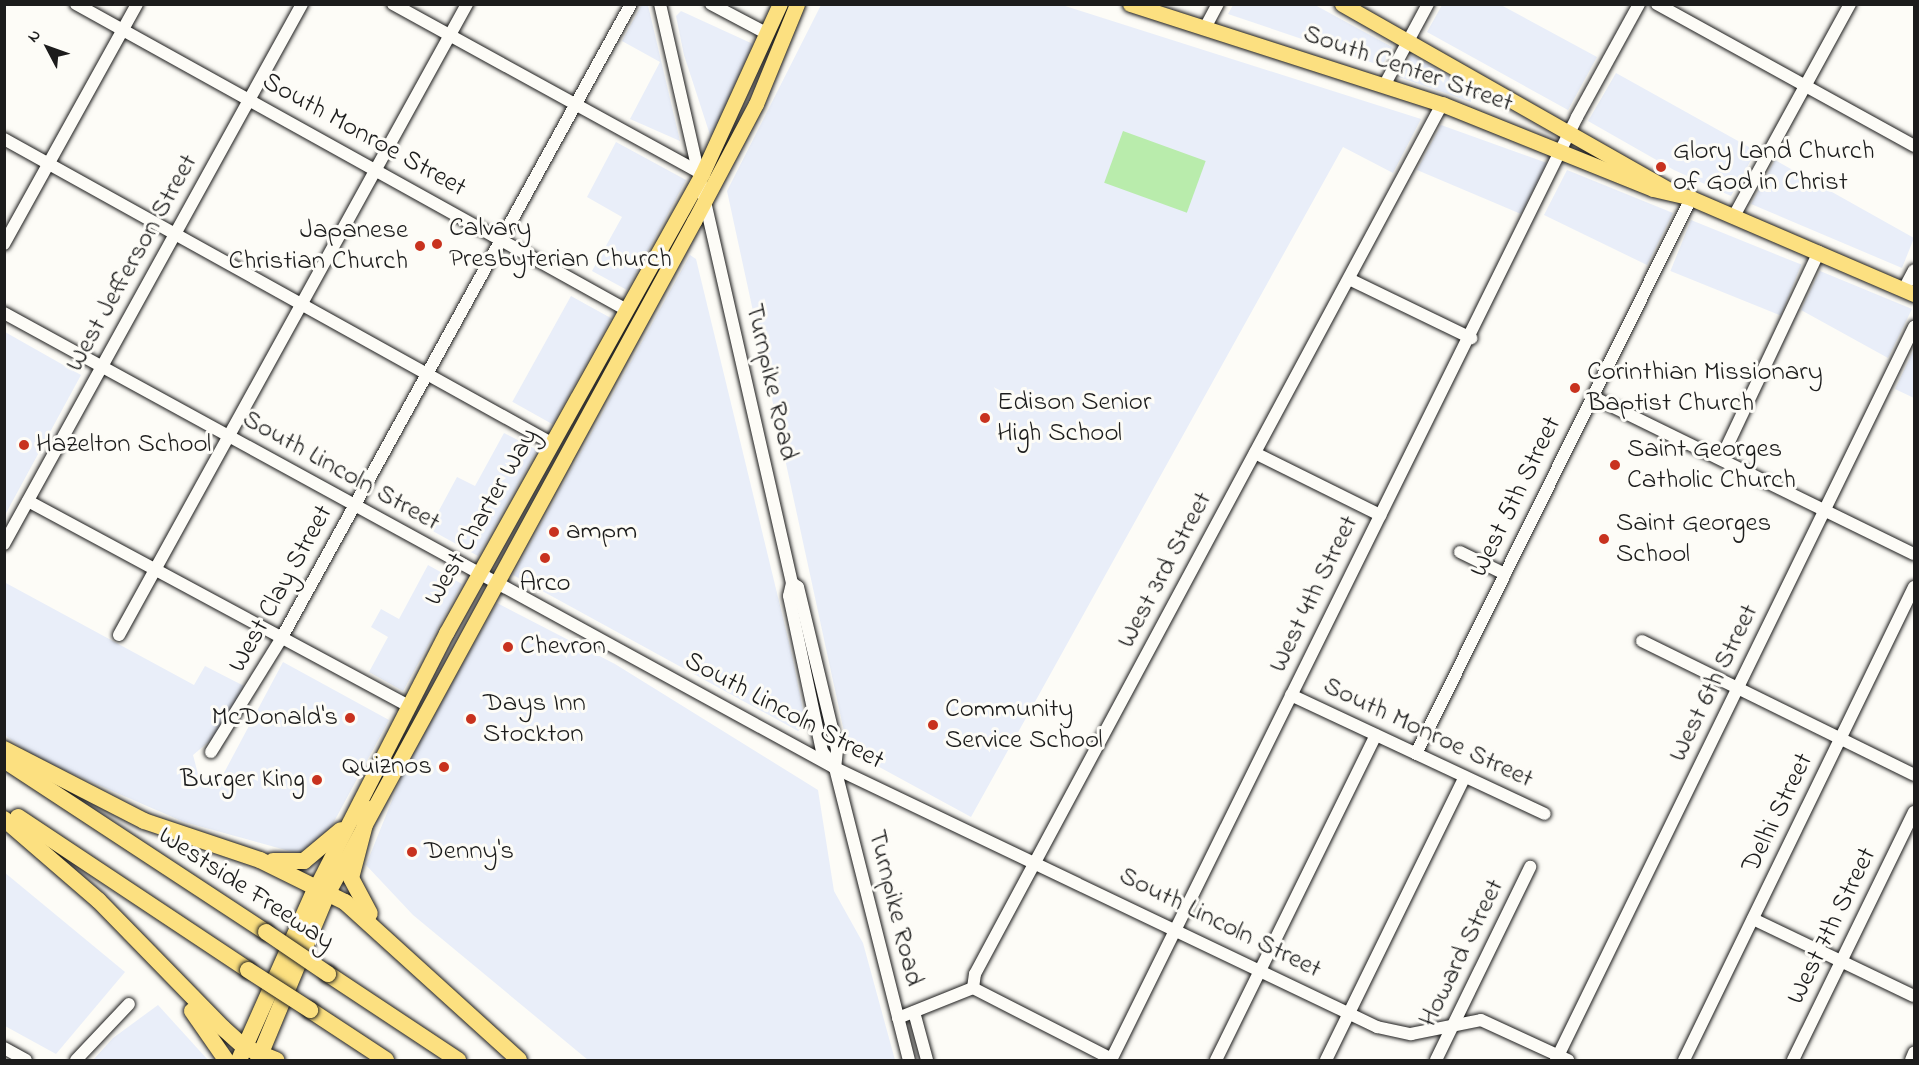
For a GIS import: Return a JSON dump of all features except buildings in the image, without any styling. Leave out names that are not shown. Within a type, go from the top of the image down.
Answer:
[{"type":"highway","points":[[4,749],[144,821],[260,860],[361,913],[519,1060]]},
{"type":"highway","name":"Westside Freeway","points":[[4,760],[458,1060]]},
{"type":"highway","points":[[4,808],[386,1060]]},
{"type":"highway","points":[[369,809],[352,866],[352,885],[402,950]]},
{"type":"highway","points":[[4,819],[99,901],[242,1054],[265,1058]]},
{"type":"highway","points":[[260,860],[304,861],[341,830]]},
{"type":"highway","name":"West Charter Way","points":[[242,1054],[321,891]]},
{"type":"highway","name":"West Charter Way","points":[[265,1058],[321,891]]},
{"type":"highway","points":[[177,984],[226,1060]]},
{"type":"main road","name":"West Charter Way","points":[[321,891],[341,830],[407,705],[702,174],[780,4]]},
{"type":"main road","name":"West Charter Way","points":[[321,891],[389,773],[756,104],[797,4]]},
{"type":"main road","name":"South Center Street","points":[[1130,4],[1442,104],[1564,151],[1653,189],[1667,189]]},
{"type":"main road","points":[[1342,4],[1570,134],[1659,180],[1667,189],[1909,292]]},
{"type":"main road","points":[[618,356],[614,350],[632,315],[627,310]]},
{"type":"main road","points":[[542,494],[541,482],[555,453],[553,444]]},
{"type":"main road","points":[[389,773],[388,758],[408,722],[407,705]]},
{"type":"street","name":"South Monroe Street","points":[[76,4],[502,238],[627,310]]},
{"type":"street","points":[[4,244],[137,4]]},
{"type":"street","name":"West Jefferson Street","points":[[4,544],[302,4]]},
{"type":"street","points":[[393,4],[702,174]]},
{"type":"street","points":[[119,635],[467,4]]},
{"type":"street","name":"West Clay Street","points":[[211,752],[281,639],[632,4]]},
{"type":"street","name":"Turnpike Road","points":[[660,4],[707,195],[792,583],[789,596],[822,751],[835,768]]},
{"type":"street","points":[[711,4],[768,34]]},
{"type":"street","points":[[1205,28],[1218,4]]},
{"type":"street","points":[[1384,86],[1428,4]]},
{"type":"street","name":"West 4th Street","points":[[1112,1060],[1380,515],[1564,151],[1570,134],[1640,4]]},
{"type":"street","points":[[1657,4],[1914,146]]},
{"type":"street","points":[[1734,216],[1850,4]]},
{"type":"street","name":"West 3rd Street","points":[[973,988],[1036,861],[1442,104]]},
{"type":"street","points":[[4,139],[302,302],[553,444]]},
{"type":"street","name":"West 5th Street","points":[[1416,754],[1691,198]]},
{"type":"street","points":[[1720,459],[1819,252]]},
{"type":"street","points":[[1909,292],[1914,270]]},
{"type":"street","points":[[1349,279],[1471,338]]},
{"type":"street","name":"South Lincoln Street","points":[[4,313],[835,768],[1036,861],[1349,1013],[1397,1033],[1481,1020],[1561,1059]]},
{"type":"street","name":"West 6th Street","points":[[1561,1059],[1914,327]]},
{"type":"street","points":[[1593,397],[1914,554]]},
{"type":"street","points":[[1255,453],[1380,515]]},
{"type":"street","points":[[28,501],[407,705]]},
{"type":"street","points":[[1460,552],[1505,574]]},
{"type":"street","name":"Turnpike Road","points":[[792,583],[798,587],[820,674],[837,750],[835,768],[909,1060]]},
{"type":"street","name":"Delhi Street","points":[[1684,1060],[1914,587]]},
{"type":"street","points":[[1642,641],[1914,775]]},
{"type":"street","name":"South Monroe Street","points":[[1291,696],[1545,814]]},
{"type":"street","points":[[1216,1060],[1376,735]]},
{"type":"street","points":[[1326,1060],[1464,778]]},
{"type":"street","name":"West 7th Street","points":[[1793,1060],[1914,812]]},
{"type":"street","name":"Howard Street","points":[[1436,1060],[1530,867]]},
{"type":"street","points":[[1753,919],[1914,996]]},
{"type":"street","points":[[898,1018],[973,988],[1112,1060]]},
{"type":"street","points":[[76,1060],[129,1004]]},
{"type":"street","points":[[914,1012],[927,1060]]},
{"type":"street","points":[[4,1048],[26,1060]]},
{"type":"street","points":[[1911,1060],[1914,1053]]},
{"type":"shaded area","points":[[642,4],[648,5],[680,141],[630,119],[660,62],[622,41]]},
{"type":"shaded area","name":"Edison Senior High School","points":[[821,5],[1062,5],[1421,119],[1393,173],[1343,147],[971,817],[848,750],[727,191]]},
{"type":"shaded area","points":[[1233,5],[1315,5],[1392,47],[1382,66],[1228,14]]},
{"type":"shaded area","points":[[1442,5],[1501,5],[1597,57],[1568,110],[1427,32]]},
{"type":"shaded area","points":[[681,11],[753,44],[711,138],[684,55],[676,16]]},
{"type":"shaded area","points":[[1411,55],[1472,89],[1471,102],[1399,77]]},
{"type":"shaded area","points":[[1616,73],[1756,151],[1731,196],[1674,170],[1588,121]]},
{"type":"shaded area","points":[[1441,125],[1547,163],[1521,214],[1417,170]]},
{"type":"shaded area","points":[[616,142],[686,180],[627,290],[592,271],[622,217],[587,197]]},
{"type":"shaded area","points":[[1775,160],[1914,238],[1902,268],[1751,204]]},
{"type":"shaded area","points":[[1567,170],[1673,213],[1647,265],[1544,215]]},
{"type":"shaded area","points":[[1691,220],[1801,265],[1781,316],[1670,271]]},
{"type":"shaded area","points":[[690,255],[696,259],[792,655],[806,725],[798,731],[513,575]]},
{"type":"shaded area","points":[[1820,271],[1912,309],[1888,358],[1801,310]]},
{"type":"shaded area","points":[[571,296],[611,318],[553,424],[512,402]]},
{"type":"shaded area","name":"Hazelton School","points":[[5,332],[81,375],[5,515]]},
{"type":"shaded area","points":[[1914,349],[1914,398],[1895,389]]},
{"type":"shaded area","points":[[504,433],[537,450],[478,556],[429,529],[457,477],[475,486]]},
{"type":"shaded area","points":[[428,565],[462,584],[403,691],[369,672],[388,637],[371,627],[381,609],[399,619]]},
{"type":"shaded area","points":[[4,582],[194,685],[205,666],[244,686],[218,734],[193,755],[198,774],[217,786],[283,662],[389,720],[330,829],[300,854],[184,822],[34,757],[5,735]]},
{"type":"shaded area","points":[[497,603],[615,664],[818,790],[834,891],[863,943],[895,1060],[588,1060],[413,915],[366,865],[405,768]]},
{"type":"shaded area","points":[[4,872],[125,972],[56,1054],[5,1026]]},
{"type":"shaded area","points":[[158,1005],[208,1060],[93,1060],[113,1038]]},
{"type":"green space","points":[[1123,131],[1206,161],[1187,213],[1104,183]]},
{"type":"place","name":"Glory Land Church of God in Christ","points":[[1661,167]]},
{"type":"place","name":"Calvary Presbyterian Church","points":[[437,244]]},
{"type":"place","name":"Japanese Christian Church","points":[[420,246]]},
{"type":"place","name":"Corinthian Missionary Baptist Church","points":[[1575,388]]},
{"type":"place","name":"Edison Senior High School","points":[[985,418]]},
{"type":"place","name":"Hazelton School","points":[[24,445]]},
{"type":"place","name":"Saint Georges Catholic Church","points":[[1615,465]]},
{"type":"place","name":"ampm","points":[[554,532]]},
{"type":"place","name":"Saint Georges School","points":[[1604,539]]},
{"type":"place","name":"Arco","points":[[545,558]]},
{"type":"place","name":"Chevron","points":[[508,647]]},
{"type":"place","name":"McDonald's","points":[[350,718]]},
{"type":"place","name":"Days Inn Stockton","points":[[471,719]]},
{"type":"place","name":"Community Service School","points":[[933,725]]},
{"type":"place","name":"Quiznos","points":[[444,767]]},
{"type":"place","name":"Burger King","points":[[317,780]]},
{"type":"place","name":"Denny's","points":[[412,852]]}]
